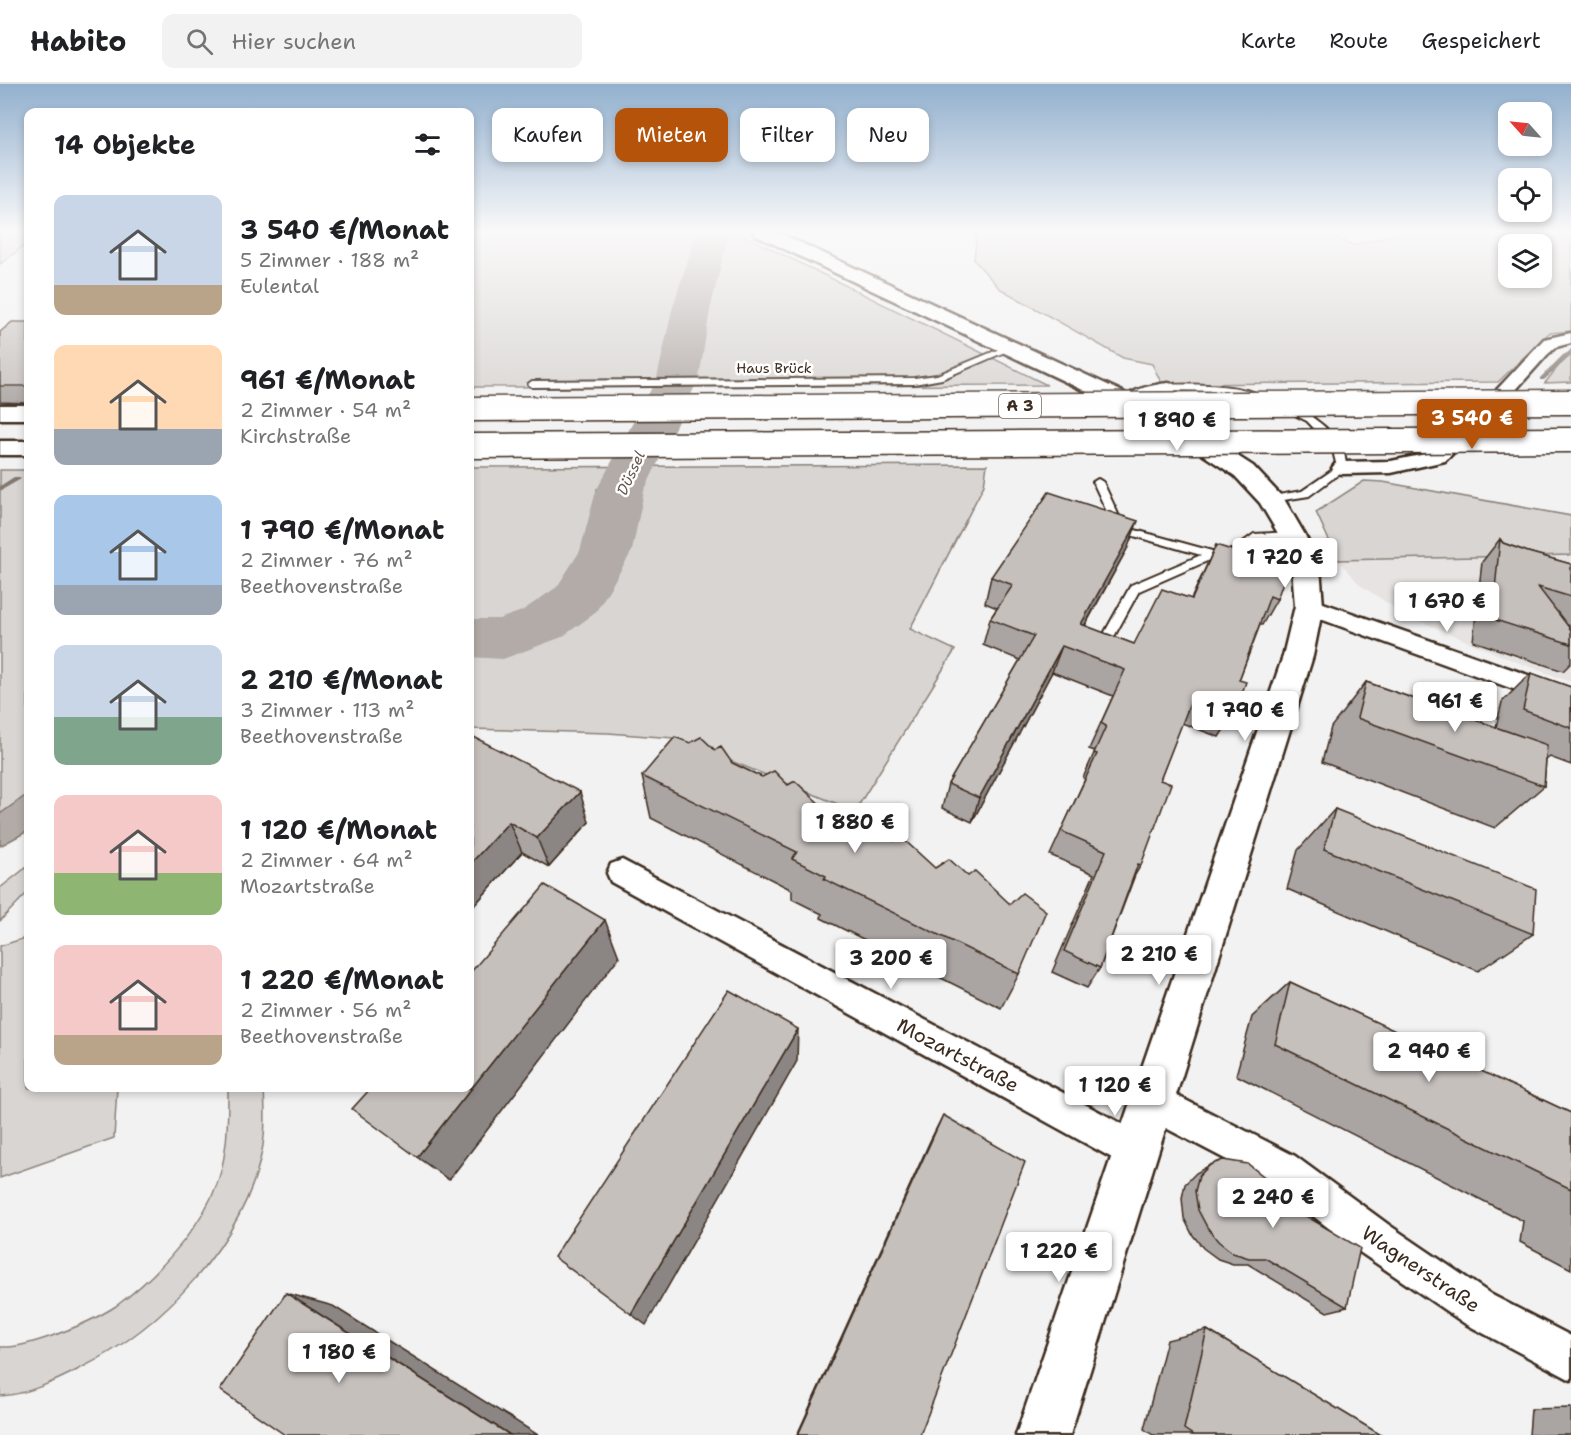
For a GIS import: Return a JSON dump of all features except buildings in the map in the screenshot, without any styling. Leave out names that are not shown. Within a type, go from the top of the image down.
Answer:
[{"type":"main road","points":[[900,294],[1168,422],[1244,471],[1271,499],[1306,567],[1310,606],[1298,656],[1270,750],[1043,1435]]},
{"type":"main road","name":"A 3","points":[[474,409],[1571,402]]},
{"type":"main road","points":[[0,412],[24,412]]},
{"type":"main road","name":"A 3","points":[[474,446],[1571,440]]},
{"type":"main road","points":[[0,448],[24,448]]},
{"type":"street","points":[[1342,468],[1391,467],[1438,457],[1498,399],[1541,351],[1550,343],[1571,338]]},
{"type":"street","points":[[1129,402],[1151,391],[1168,388]]},
{"type":"street","points":[[1310,606],[1571,700]]},
{"type":"street","name":"Mozartstraße","points":[[622,873],[1137,1151]]},
{"type":"street","name":"Wagnerstraße","points":[[1152,1101],[1282,1169],[1375,1239],[1478,1309],[1571,1359]]},
{"type":"lane","name":"Haus Brück","points":[[532,384],[914,381],[939,377],[1010,348]]},
{"type":"lane","points":[[1168,388],[1196,385],[1229,389],[1267,398],[1310,419],[1337,446],[1342,468],[1305,494],[1271,499]]},
{"type":"lane","points":[[1098,482],[1120,529],[1212,555]]},
{"type":"lane","points":[[1100,652],[1135,588],[1212,555],[1235,553],[1254,537],[1292,536]]},
{"type":"shaded area","points":[[474,294],[863,294],[1047,385],[474,387]]},
{"type":"shaded area","points":[[1010,294],[1571,294],[1571,331],[1549,333],[1498,382],[1162,384],[1152,364],[1123,358]]},
{"type":"shaded area","points":[[1571,350],[1571,382],[1545,383]]},
{"type":"shaded area","points":[[987,465],[984,485],[910,629],[955,650],[855,811],[674,738],[608,733],[474,729],[474,467]]},
{"type":"shaded area","points":[[0,470],[24,470],[24,816],[0,825]]},
{"type":"shaded area","points":[[1364,481],[1383,482],[1571,516],[1571,555],[1338,560],[1316,512]]},
{"type":"shaded area","points":[[630,484],[609,568],[591,600],[560,630],[511,652],[474,652],[474,628],[497,629],[516,626],[533,619],[546,608],[578,558],[590,534],[595,517],[597,489]]},
{"type":"shaded area","points":[[1571,555],[1571,682],[1509,659],[1404,614],[1360,585],[1338,560]]},
{"type":"shaded area","points":[[24,797],[24,833],[0,846],[0,814]]},
{"type":"shaded area","points":[[24,869],[24,896],[0,921],[0,888]]},
{"type":"shaded area","points":[[24,938],[24,1092],[117,1092],[114,1138],[0,1178],[0,946]]},
{"type":"shaded area","points":[[228,1092],[264,1092],[265,1127],[262,1151],[252,1185],[238,1218],[195,1279],[141,1330],[111,1351],[72,1373],[42,1386],[21,1393],[0,1396],[0,1347],[19,1346],[49,1337],[84,1323],[116,1306],[144,1283],[183,1242],[212,1196],[224,1157]]},
{"type":"waterway","name":"Düssel","points":[[474,638],[503,639],[542,624],[576,600],[606,551],[620,491],[678,378],[695,294]]},
{"type":"waterway","points":[[1542,379],[1571,353]]},
{"type":"waterway","points":[[0,489],[17,479]]}]
